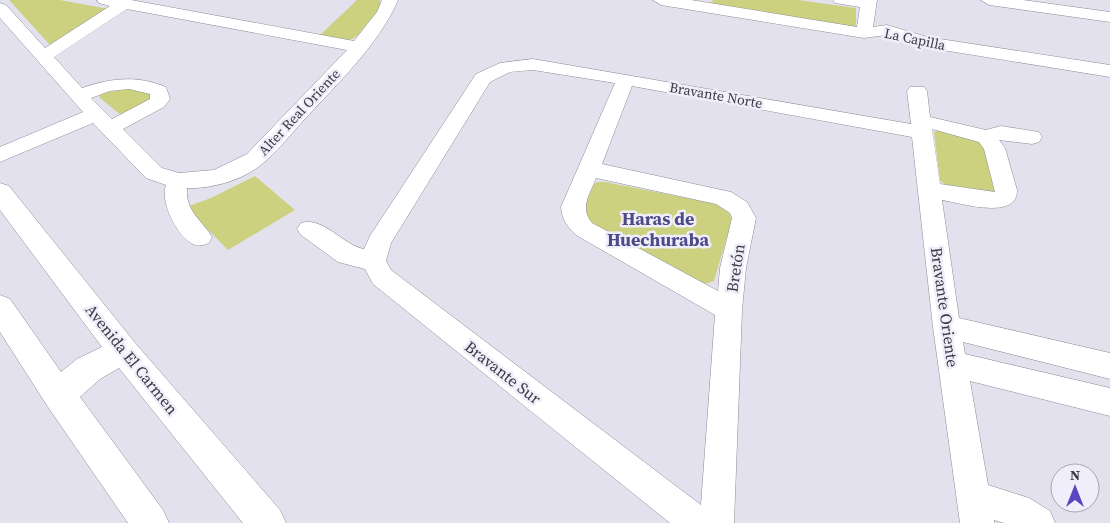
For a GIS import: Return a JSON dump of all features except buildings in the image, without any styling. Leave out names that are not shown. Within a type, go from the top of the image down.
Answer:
[{"type":"street","points":[[105,0],[359,47]]},
{"type":"street","name":"Alter Real Oriente","points":[[178,181],[220,176],[245,166],[255,159],[359,47],[384,15],[390,0]]},
{"type":"street","name":"La Capilla","points":[[661,0],[694,2],[864,33],[887,30],[924,42],[1110,71]]},
{"type":"street","points":[[841,0],[869,2],[864,33]]},
{"type":"street","points":[[989,0],[1110,17]]},
{"type":"street","points":[[44,56],[124,4]]},
{"type":"street","points":[[0,8],[92,110],[154,172],[178,181],[175,189],[175,203],[180,214],[200,237]]},
{"type":"street","name":"Bravante Norte","points":[[373,261],[379,242],[480,83],[493,71],[509,66],[540,64],[921,126],[966,130],[986,137]]},
{"type":"street","name":"Bretón","points":[[590,169],[723,198],[740,208],[743,223],[733,268],[729,310],[578,224],[574,218],[573,206],[626,79]]},
{"type":"street","name":"Bravante Oriente","points":[[917,91],[952,364],[975,510]]},
{"type":"street","points":[[0,139],[92,110]]},
{"type":"street","points":[[0,155],[92,110]]},
{"type":"street","points":[[929,190],[985,200],[1002,199],[1006,195],[1005,184],[994,148],[986,137],[1001,132],[1032,137]]},
{"type":"street","name":"Avenida El Carmen","points":[[0,192],[124,353],[268,523]]},
{"type":"street","points":[[310,229],[347,255],[373,261]]},
{"type":"street","name":"Bravante Sur","points":[[373,261],[382,277],[697,523]]},
{"type":"street","points":[[0,307],[60,397],[150,523]]},
{"type":"street","points":[[717,523],[729,310]]},
{"type":"street","points":[[947,327],[1110,366]]},
{"type":"street","points":[[60,397],[77,377],[88,368],[112,356],[124,353]]},
{"type":"street","points":[[952,364],[1110,402]]},
{"type":"street","points":[[975,510],[1017,510],[1038,523]]},
{"type":"green space","points":[[9,0],[60,0],[109,9],[50,45]]},
{"type":"green space","points":[[357,0],[380,0],[381,7],[358,35],[348,41],[319,36]]},
{"type":"green space","points":[[713,0],[798,0],[856,8],[856,27],[707,6]]},
{"type":"green space","points":[[132,88],[150,93],[153,97],[150,103],[122,116],[99,97],[102,93]]},
{"type":"green space","points":[[938,130],[983,142],[997,191],[983,194],[967,193],[952,188],[940,181],[934,132]]},
{"type":"green space","points":[[255,176],[295,210],[228,250],[186,207],[211,198]]},
{"type":"green space","points":[[598,182],[717,204],[730,214],[731,223],[714,281],[705,284],[591,226],[582,212],[594,184]]},
{"type":"district","name":"Haras de Huechuraba","points":[[658,229]]}]
